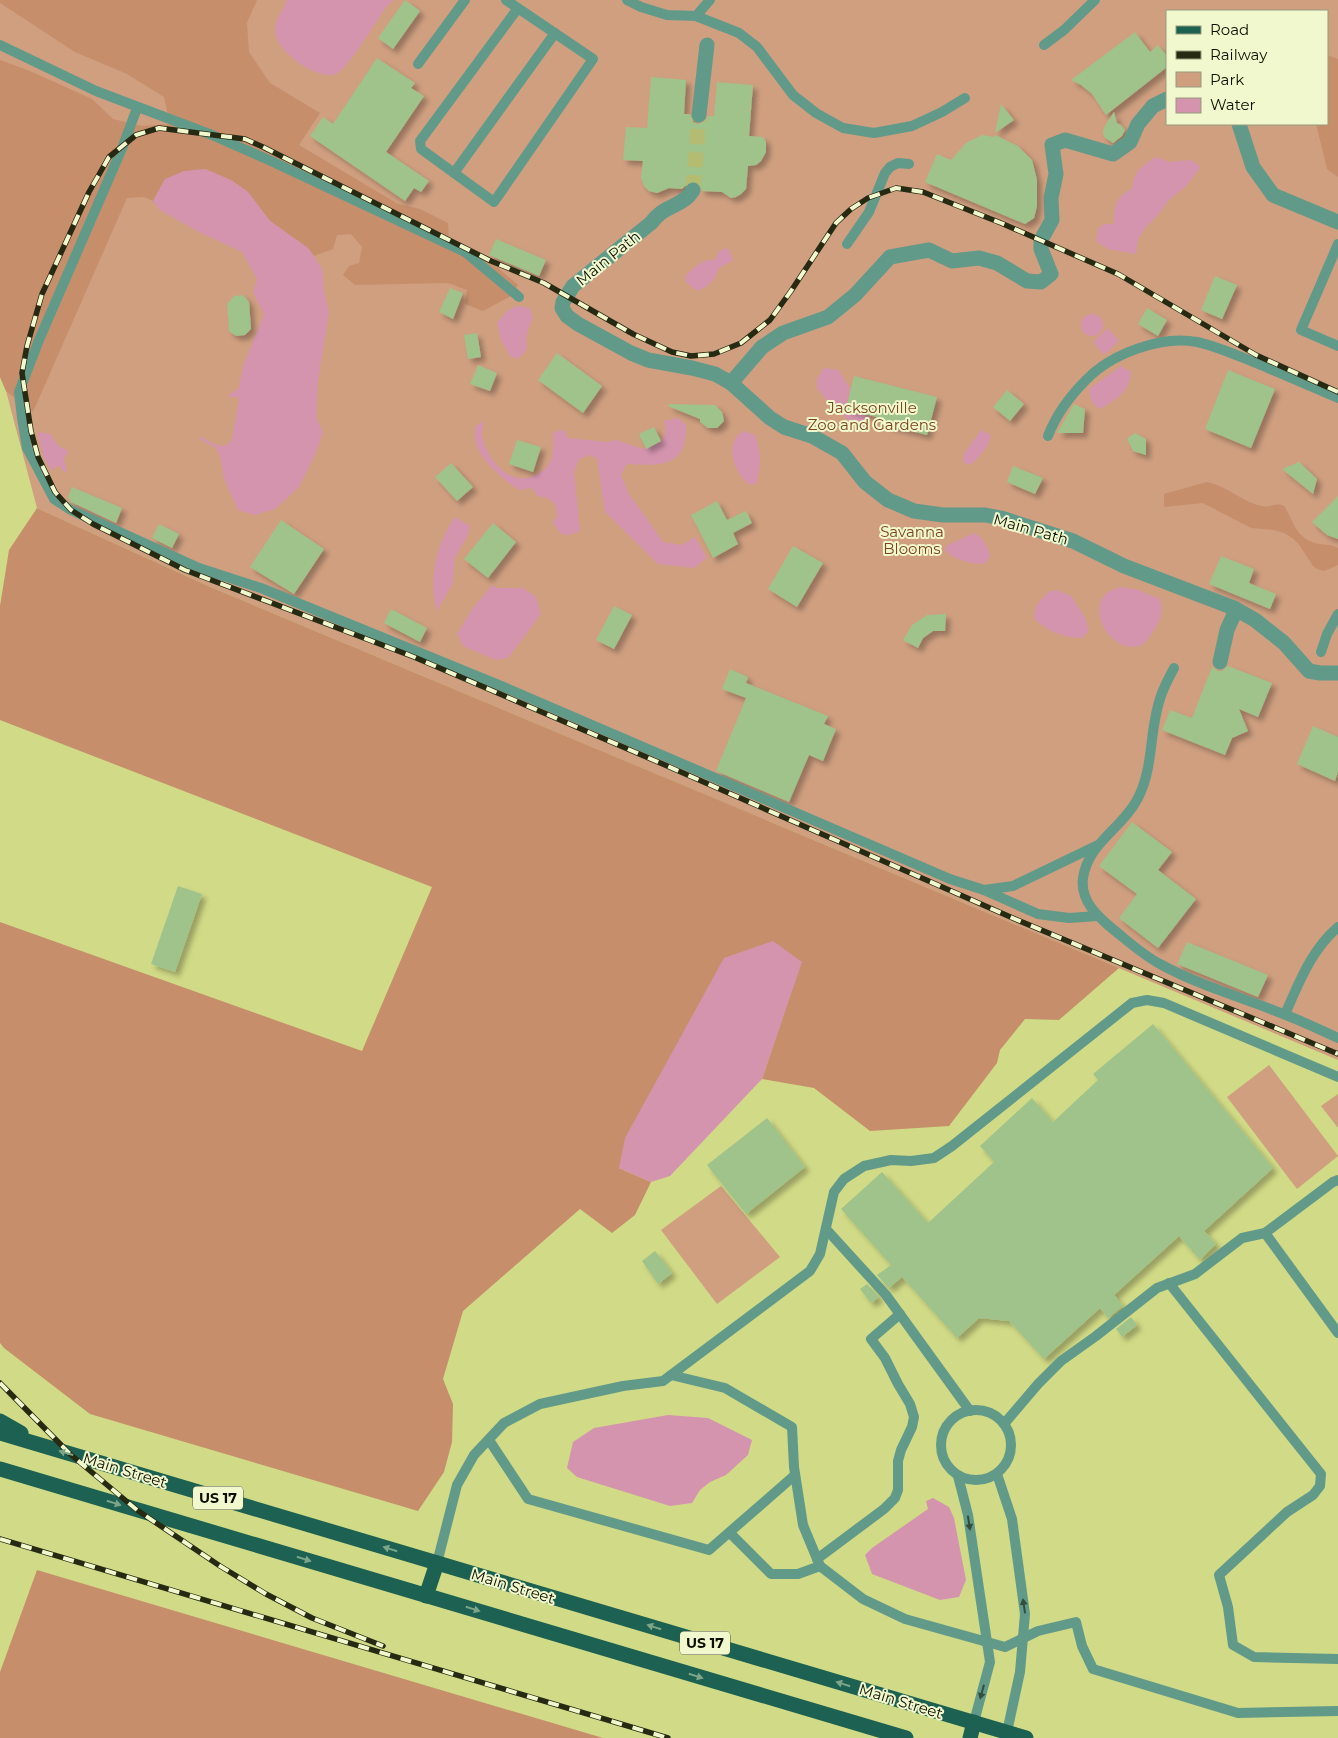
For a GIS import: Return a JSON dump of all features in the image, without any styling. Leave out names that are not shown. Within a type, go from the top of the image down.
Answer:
[{"type":"main road","points":[[0,1421],[47,1447]]},
{"type":"main road","name":"Main Street","points":[[0,1433],[974,1722],[1007,1735],[1026,1738]]},
{"type":"main road","name":"US 17","points":[[0,1469],[906,1738]]},
{"type":"main road","points":[[426,1596],[436,1563]]},
{"type":"main road","points":[[970,1738],[974,1722]]},
{"type":"street","points":[[699,115],[707,45]]},
{"type":"street","points":[[732,383],[762,347],[783,333],[828,317],[855,295],[890,256],[929,250],[952,261],[979,258],[997,263],[1027,281],[1040,282],[1051,274],[1041,250],[1041,240],[1052,220],[1051,198],[1056,174],[1052,145],[1066,140],[1113,154],[1130,142],[1138,124],[1153,106],[1166,100]]},
{"type":"street","points":[[1239,125],[1253,168],[1273,195],[1338,222]]},
{"type":"street","name":"Main Path","points":[[693,190],[686,199],[668,207],[656,216],[651,223],[573,286],[563,302],[562,308],[567,316],[631,353],[648,360],[715,374],[732,383],[770,418],[784,427],[812,436],[842,453],[865,482],[888,500],[914,512],[1001,518],[1073,540],[1124,566],[1236,610],[1255,620],[1284,643],[1309,670],[1320,673],[1338,673]]},
{"type":"street","points":[[1220,662],[1227,630],[1236,610]]},
{"type":"lane","points":[[418,64],[465,0]]},
{"type":"lane","points":[[506,0],[518,8],[555,33],[593,59],[494,202],[421,150],[420,141],[518,8]]},
{"type":"lane","points":[[627,0],[641,7],[667,15],[696,16],[739,33],[757,47],[792,95],[816,113],[843,128],[874,133],[912,126],[938,114],[965,98]]},
{"type":"lane","points":[[696,16],[710,0]]},
{"type":"lane","points":[[1044,45],[1064,30],[1095,0]]},
{"type":"lane","points":[[454,173],[555,33]]},
{"type":"lane","points":[[0,45],[96,91],[212,135],[263,157],[465,252],[519,297]]},
{"type":"lane","points":[[137,108],[123,146],[39,340],[19,392],[27,448],[54,498],[71,510],[198,568],[261,588],[506,688],[950,879],[984,890],[1038,914],[1069,918],[1097,916]]},
{"type":"lane","points":[[847,244],[869,212],[885,173],[890,167],[898,163],[909,164]]},
{"type":"lane","points":[[1338,244],[1301,330],[1338,346]]},
{"type":"lane","points":[[1048,436],[1052,425],[1087,378],[1127,353],[1150,345],[1176,340],[1196,342],[1227,351],[1338,398]]},
{"type":"lane","points":[[1321,652],[1327,634],[1338,614]]},
{"type":"lane","points":[[984,890],[1013,886],[1098,844],[1119,825],[1138,799],[1148,772],[1159,699],[1174,668]]},
{"type":"lane","points":[[1098,844],[1086,865],[1082,886],[1087,901],[1097,916],[1136,948],[1160,964],[1228,994],[1285,1014],[1338,1038]]},
{"type":"lane","points":[[1285,1014],[1306,966],[1327,937],[1338,928]]},
{"type":"lane","points":[[436,1563],[457,1485],[474,1456],[504,1423],[540,1404],[623,1386],[663,1381],[810,1272],[820,1254],[834,1192],[844,1179],[864,1166],[891,1160],[911,1161],[934,1158],[952,1146],[1132,1003],[1147,1000],[1164,1004],[1338,1077]]},
{"type":"lane","points":[[1004,1424],[1038,1384],[1061,1361],[1157,1288],[1195,1274],[1242,1238],[1266,1233],[1332,1182],[1338,1180]]},
{"type":"lane","points":[[826,1229],[886,1295],[970,1411]]},
{"type":"lane","points":[[1266,1233],[1338,1333]]},
{"type":"lane","points":[[1169,1283],[1321,1474],[1320,1486],[1313,1495],[1287,1512],[1219,1575],[1228,1607],[1233,1646],[1254,1657],[1338,1660]]},
{"type":"lane","points":[[730,1533],[771,1574],[798,1574],[818,1562],[895,1498],[898,1490],[898,1461],[901,1450],[912,1428],[914,1417],[910,1404],[888,1363],[871,1339],[900,1314]]},
{"type":"lane","points":[[671,1375],[725,1388],[792,1427],[795,1476],[803,1525],[818,1562],[863,1599],[905,1619],[1005,1647],[1038,1631],[1076,1622],[1082,1646],[1093,1669],[1238,1713],[1338,1711]]},
{"type":"lane","points":[[978,1410],[990,1412],[1004,1424],[1010,1438],[1011,1450],[1008,1461],[996,1474],[980,1480],[969,1480],[958,1476],[949,1469],[943,1459],[942,1435],[947,1425],[956,1416],[978,1410]]},
{"type":"lane","points":[[488,1440],[528,1499],[709,1550],[795,1476]]},
{"type":"lane","points":[[996,1474],[1012,1519],[1025,1614],[1020,1672],[1007,1735]]},
{"type":"lane","points":[[958,1476],[968,1514],[990,1662],[974,1722]]},
{"type":"green space","name":"Jacksonville Zoo and Gardens","points":[[0,0],[1338,0],[1338,1060],[206,585],[37,508],[6,391],[0,377]]},
{"type":"green space","points":[[1269,1065],[1338,1156],[1297,1189],[1227,1097]]},
{"type":"green space","points":[[1338,1094],[1338,1128],[1321,1106]]},
{"type":"green space","points":[[721,1186],[780,1257],[717,1304],[661,1230]]},
{"type":"shaded area","points":[[0,0],[257,0],[247,23],[249,52],[270,83],[320,113],[299,145],[398,204],[420,209],[448,223],[449,241],[498,268],[518,285],[511,296],[483,311],[465,304],[467,290],[448,283],[355,285],[343,275],[349,266],[359,263],[362,247],[351,234],[337,235],[333,249],[314,256],[308,248],[270,221],[248,192],[231,180],[205,169],[165,179],[153,201],[144,197],[127,198],[33,412],[6,391],[0,377],[0,60],[30,71],[92,99],[113,119],[142,126],[170,124],[164,97],[127,74],[75,52],[0,3]]},
{"type":"shaded area","points":[[1328,55],[1338,59],[1338,177],[1327,169],[1316,125],[1328,125]]},
{"type":"shaded area","points":[[1207,482],[1254,504],[1284,506],[1296,529],[1305,538],[1318,544],[1338,548],[1338,565],[1324,571],[1317,569],[1298,543],[1284,533],[1251,528],[1203,503],[1164,507],[1164,494]]},
{"type":"shaded area","points":[[37,508],[206,585],[1119,968],[1059,1020],[1025,1019],[1000,1050],[997,1063],[949,1126],[870,1131],[814,1088],[762,1079],[801,962],[619,1168],[651,1182],[635,1215],[612,1233],[580,1209],[463,1311],[443,1379],[453,1404],[452,1442],[444,1472],[418,1511],[90,1414],[0,1343],[0,922],[362,1051],[432,887],[0,720],[0,606],[9,550]]},
{"type":"shaded area","points":[[37,1570],[603,1738],[0,1738],[0,1672]]},
{"type":"water","points":[[287,0],[393,0],[386,7],[348,63],[336,74],[328,75],[318,73],[297,62],[288,54],[276,37],[275,28],[277,21]]},
{"type":"water","points":[[1155,157],[1170,162],[1191,160],[1201,167],[1186,186],[1168,201],[1146,227],[1138,239],[1136,254],[1108,249],[1096,241],[1098,229],[1104,224],[1114,224],[1114,212],[1119,199],[1132,189],[1139,170]]},
{"type":"water","points":[[205,169],[231,180],[248,192],[270,221],[308,248],[322,268],[324,291],[329,312],[318,381],[316,417],[323,432],[315,455],[299,487],[275,509],[255,515],[238,510],[224,479],[221,459],[216,448],[199,439],[201,437],[216,445],[225,446],[232,440],[239,400],[238,397],[228,397],[239,388],[243,366],[264,314],[253,292],[257,279],[242,252],[199,232],[160,210],[153,201],[165,179],[184,171]]},
{"type":"water","points":[[728,248],[733,260],[719,268],[714,279],[706,287],[697,291],[686,282],[685,276],[695,267],[702,262],[715,260],[719,251]]},
{"type":"water","points":[[516,306],[530,308],[533,318],[526,338],[526,350],[517,359],[510,356],[501,340],[497,323],[506,312]]},
{"type":"water","points":[[1092,314],[1100,317],[1103,325],[1100,333],[1092,336],[1084,333],[1081,325],[1084,317]]},
{"type":"water","points":[[1108,328],[1119,341],[1104,355],[1093,342]]},
{"type":"water","points":[[1121,366],[1131,372],[1128,385],[1117,398],[1100,409],[1092,401],[1089,389]]},
{"type":"water","points":[[824,368],[838,370],[850,388],[845,410],[869,416],[865,428],[858,427],[833,408],[817,388],[817,379]]},
{"type":"water","points":[[678,418],[686,425],[682,450],[677,457],[661,464],[627,464],[621,475],[629,494],[663,542],[682,545],[695,537],[707,558],[694,568],[658,564],[605,512],[597,459],[590,455],[579,459],[574,472],[580,531],[568,535],[561,534],[553,523],[557,516],[555,504],[547,498],[537,496],[532,488],[519,490],[506,480],[480,453],[475,436],[476,426],[485,421],[482,436],[494,462],[509,475],[517,478],[526,478],[540,473],[550,462],[553,452],[553,432],[565,430],[567,438],[607,442],[616,440],[643,449],[662,440],[665,432],[664,421]]},
{"type":"water","points":[[981,430],[991,435],[986,448],[970,465],[963,462],[964,454]]},
{"type":"water","points":[[743,431],[755,435],[759,448],[760,465],[756,484],[748,484],[744,480],[737,470],[733,458],[732,452],[736,437]]},
{"type":"water","points":[[38,432],[51,434],[58,445],[69,451],[64,458],[67,473],[58,466],[51,470],[43,456]]},
{"type":"water","points":[[455,517],[470,526],[468,535],[454,559],[453,583],[437,611],[433,587],[436,562],[448,527]]},
{"type":"water","points":[[974,533],[982,539],[988,549],[990,556],[986,563],[976,564],[964,561],[945,550],[948,545]]},
{"type":"water","points":[[492,585],[498,588],[523,588],[536,597],[541,614],[508,658],[496,660],[463,646],[457,634],[472,609]]},
{"type":"water","points":[[1121,587],[1138,590],[1160,599],[1162,608],[1158,624],[1153,632],[1143,644],[1133,647],[1115,641],[1102,624],[1099,614],[1100,605],[1105,594]]},
{"type":"water","points":[[1057,590],[1071,596],[1086,619],[1088,632],[1082,638],[1056,633],[1044,627],[1034,618],[1036,606],[1048,592]]},
{"type":"water","points":[[773,941],[802,962],[762,1079],[670,1176],[651,1182],[619,1168],[625,1138],[724,958]]},
{"type":"water","points":[[668,1415],[708,1418],[752,1440],[748,1455],[726,1475],[710,1482],[700,1490],[692,1503],[670,1506],[577,1477],[567,1468],[573,1442],[594,1428]]},
{"type":"water","points":[[933,1498],[949,1507],[954,1518],[966,1580],[959,1597],[940,1600],[872,1574],[865,1555],[872,1548],[928,1509],[926,1501]]},
{"type":"building","points":[[405,0],[420,11],[393,49],[378,38]]},
{"type":"building","points":[[1135,32],[1150,52],[1158,45],[1166,55],[1166,68],[1106,115],[1092,94],[1071,80]]},
{"type":"building","points":[[377,58],[415,83],[411,88],[424,96],[386,152],[429,181],[421,192],[414,188],[405,201],[310,136],[323,117],[333,124]]},
{"type":"building","points":[[651,77],[686,80],[684,114],[690,114],[693,122],[698,124],[706,121],[708,116],[714,116],[717,82],[753,85],[749,136],[763,137],[766,142],[766,152],[761,161],[756,165],[748,166],[746,189],[741,194],[731,198],[722,192],[702,191],[699,183],[693,181],[689,182],[682,189],[669,188],[657,193],[649,191],[644,186],[641,178],[643,161],[623,160],[626,127],[647,128]]},
{"type":"building","points":[[1001,104],[1014,120],[995,133]]},
{"type":"building","points":[[1114,112],[1117,123],[1125,130],[1122,136],[1113,143],[1104,137],[1103,132],[1104,127]]},
{"type":"building","points":[[982,135],[994,137],[995,135],[1018,146],[1032,160],[1037,180],[1037,206],[1034,218],[1025,224],[925,182],[937,154],[951,160],[966,143]]},
{"type":"building","points":[[496,239],[546,260],[539,276],[489,255]]},
{"type":"building","points":[[1215,276],[1237,285],[1222,319],[1201,310]]},
{"type":"building","points":[[450,288],[463,293],[453,319],[439,312]]},
{"type":"building","points":[[243,295],[249,302],[251,329],[245,335],[236,336],[229,331],[227,304],[234,296]]},
{"type":"building","points":[[1147,308],[1167,320],[1158,336],[1138,324]]},
{"type":"building","points":[[477,333],[481,357],[468,359],[464,335]]},
{"type":"building","points":[[557,353],[602,386],[583,413],[538,380]]},
{"type":"building","points":[[478,365],[497,373],[490,391],[470,384]]},
{"type":"building","points":[[1228,370],[1275,389],[1251,448],[1205,429]]},
{"type":"building","points":[[854,376],[937,397],[927,435],[882,424],[884,419],[846,409]]},
{"type":"building","points":[[1007,390],[1024,404],[1010,421],[993,407]]},
{"type":"building","points":[[669,404],[715,405],[722,412],[724,421],[717,428],[708,428],[700,422],[700,419],[668,406]]},
{"type":"building","points":[[1074,404],[1085,409],[1083,433],[1057,433]]},
{"type":"building","points":[[654,427],[661,441],[646,449],[639,434]]},
{"type":"building","points":[[1135,433],[1146,439],[1146,455],[1133,451],[1127,439]]},
{"type":"building","points":[[517,440],[541,447],[533,472],[509,464]]},
{"type":"building","points":[[1299,462],[1317,479],[1313,494],[1282,469]]},
{"type":"building","points":[[451,463],[473,487],[457,501],[435,477]]},
{"type":"building","points":[[1013,466],[1043,478],[1035,494],[1007,482]]},
{"type":"building","points":[[72,487],[122,508],[116,523],[71,502],[68,497]]},
{"type":"building","points":[[1338,496],[1338,539],[1327,535],[1312,522]]},
{"type":"building","points":[[717,501],[727,520],[746,511],[752,523],[733,533],[738,544],[713,558],[691,515]]},
{"type":"building","points":[[281,520],[324,549],[294,594],[250,567]]},
{"type":"building","points":[[493,523],[516,542],[488,578],[464,559]]},
{"type":"building","points":[[159,524],[179,534],[172,548],[152,538]]},
{"type":"building","points":[[793,546],[823,563],[797,607],[768,589]]},
{"type":"building","points":[[1221,556],[1254,569],[1249,583],[1276,594],[1270,609],[1209,584]]},
{"type":"building","points":[[614,606],[632,615],[614,649],[596,640]]},
{"type":"building","points":[[391,609],[427,628],[420,642],[384,623]]},
{"type":"building","points":[[946,614],[945,631],[933,631],[923,638],[918,648],[903,640],[912,625],[927,615]]},
{"type":"building","points":[[1228,666],[1272,683],[1258,717],[1239,709],[1248,731],[1232,738],[1225,755],[1162,730],[1170,710],[1192,718],[1212,667],[1222,671]]},
{"type":"building","points":[[730,669],[748,677],[746,683],[828,716],[824,724],[836,729],[823,761],[809,755],[789,802],[716,771],[746,698],[722,689]]},
{"type":"building","points":[[1313,726],[1338,737],[1338,772],[1335,781],[1297,764]]},
{"type":"building","points":[[1132,822],[1172,852],[1158,870],[1196,899],[1158,948],[1119,918],[1137,894],[1099,866]]},
{"type":"building","points":[[178,886],[202,894],[175,972],[151,964]]},
{"type":"building","points":[[1187,942],[1268,975],[1258,997],[1177,964]]},
{"type":"building","points":[[1153,1024],[1273,1168],[1204,1231],[1216,1244],[1200,1260],[1179,1236],[1114,1295],[1123,1306],[1108,1318],[1100,1308],[1044,1359],[1009,1321],[979,1318],[957,1338],[902,1277],[889,1288],[877,1275],[891,1265],[841,1209],[882,1172],[928,1223],[994,1162],[980,1146],[1032,1098],[1053,1122],[1098,1080],[1093,1074]]},
{"type":"building","points":[[767,1118],[805,1167],[746,1214],[707,1165]]},
{"type":"building","points":[[655,1251],[672,1273],[658,1284],[642,1261]]},
{"type":"building","points":[[867,1284],[879,1297],[871,1303],[860,1289]]},
{"type":"building","points":[[1131,1317],[1137,1325],[1122,1337],[1116,1329]]},
{"type":"tunnel","points":[[693,190],[699,115]]},
{"type":"railway","points":[[1338,392],[1256,355],[1118,274],[1001,223],[923,192],[896,188],[868,198],[851,209],[836,223],[770,320],[741,343],[714,354],[691,356],[672,352],[633,334],[544,283],[491,261],[245,139],[159,128],[136,135],[109,157],[89,192],[42,294],[27,346],[22,373],[31,431],[38,457],[55,492],[71,510],[93,524],[185,570],[414,657],[1015,919],[1338,1054]]},
{"type":"railway","points":[[0,1383],[70,1454],[137,1510],[220,1566],[266,1594],[312,1618],[383,1646]]},
{"type":"railway","points":[[0,1539],[668,1738]]},
{"type":"park label","name":"Savanna Blooms","points":[[912,540]]}]
